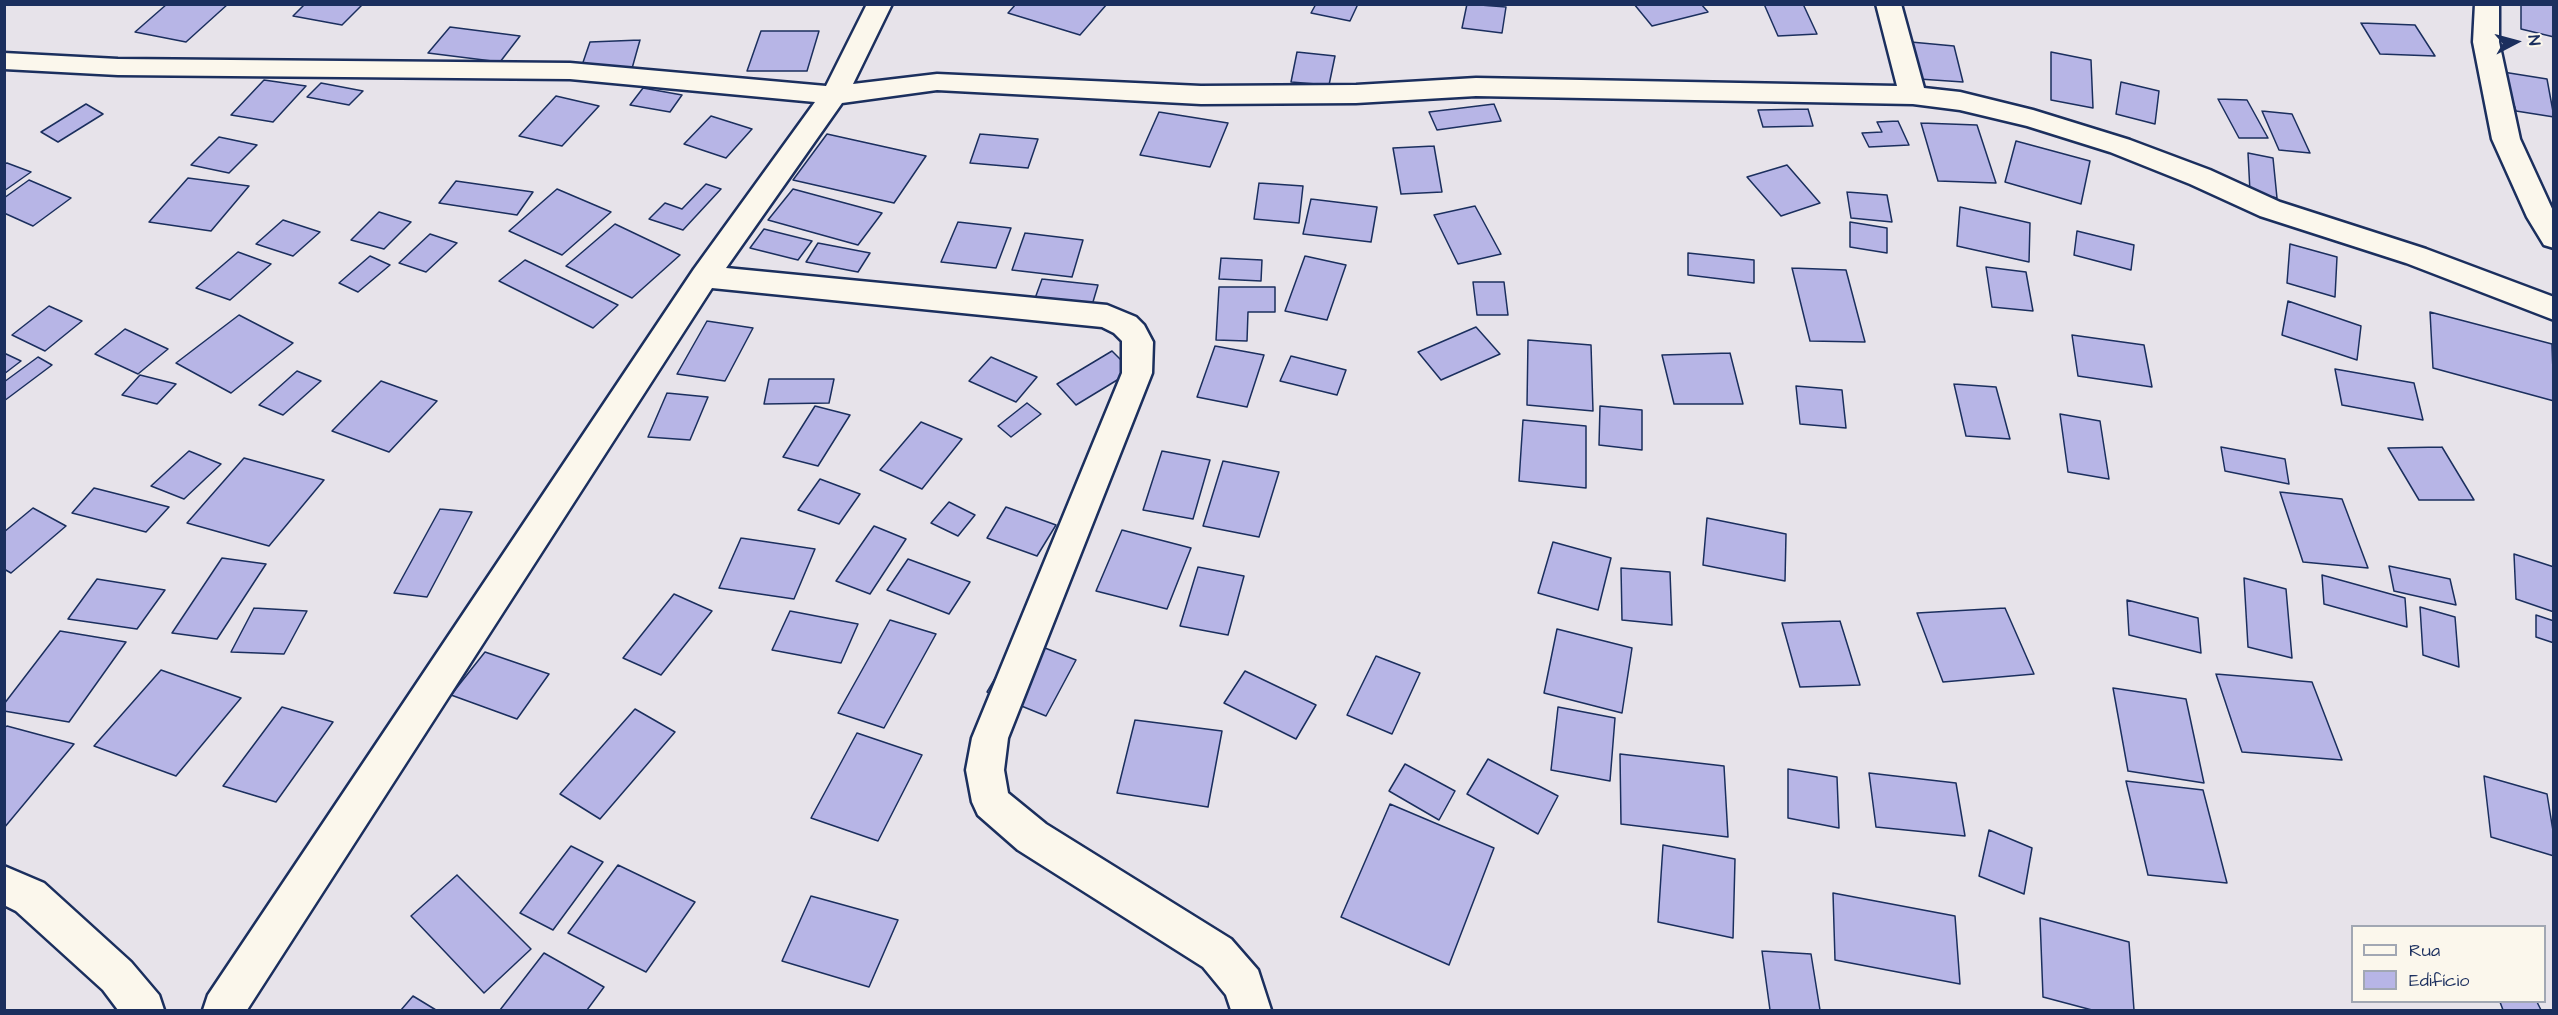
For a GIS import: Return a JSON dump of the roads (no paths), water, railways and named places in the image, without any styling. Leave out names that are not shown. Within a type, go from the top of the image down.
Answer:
[{"type":"street","points":[[223,1011],[704,277],[834,95],[880,4]]},
{"type":"street","points":[[1888,4],[1914,95]]},
{"type":"street","points":[[2487,4],[2486,42],[2506,139],[2541,217],[2553,238]]},
{"type":"street","points":[[4,61],[118,67],[570,71],[834,95],[938,82],[1202,95],[1356,94],[1476,87],[1914,95],[1981,106],[2033,119],[2120,146],[2200,177],[2270,209],[2416,256],[2553,309]]},
{"type":"street","points":[[704,277],[1107,316],[1125,325],[1133,333],[1138,342],[1137,373],[990,738],[985,770],[991,802],[1032,837],[1217,953],[1244,984],[1251,1011]]},
{"type":"street","points":[[4,885],[30,897],[117,975],[144,1011]]}]
